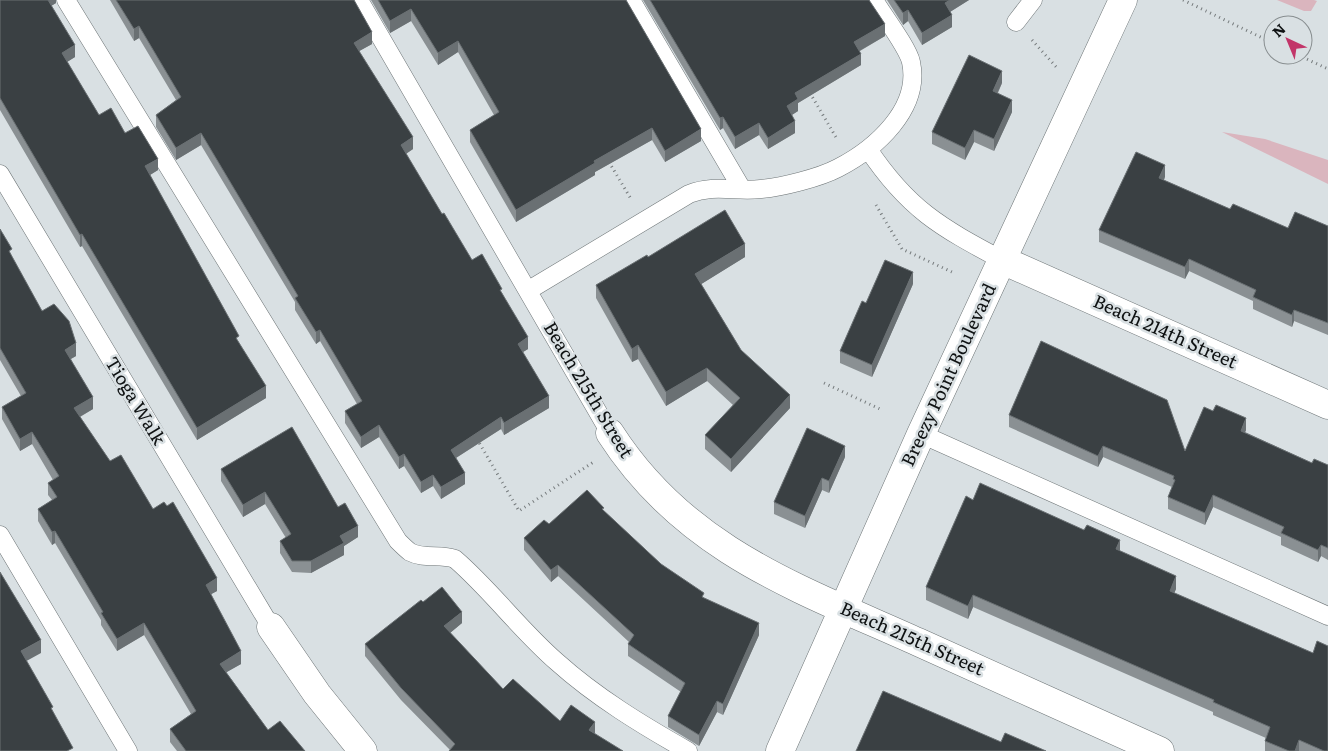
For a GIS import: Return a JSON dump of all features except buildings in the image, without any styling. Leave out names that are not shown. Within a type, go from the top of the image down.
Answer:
[{"type":"street","name":"Breezy Point Boulevard","points":[[780,751],[921,434],[1122,0]]},
{"type":"street","name":"Beach 214th Street","points":[[1002,260],[1328,405]]},
{"type":"street","name":"Beach 215th Street","points":[[614,439],[660,494],[707,535],[762,571],[1160,751]]},
{"type":"street","points":[[271,627],[317,694],[363,751]]},
{"type":"lane","points":[[66,0],[398,541],[410,552],[443,555],[455,559],[556,662],[590,689],[648,729],[688,751]]},
{"type":"lane","name":"Beach 215th Street","points":[[360,0],[614,439]]},
{"type":"lane","points":[[631,0],[742,189]]},
{"type":"lane","points":[[528,290],[689,194],[703,188],[761,189],[810,178],[838,168],[868,149],[887,131],[901,112],[911,93],[913,78],[911,60],[874,0]]},
{"type":"lane","points":[[1016,22],[1033,0]]},
{"type":"lane","points":[[868,149],[894,185],[918,210],[945,229],[1002,260]]},
{"type":"lane","name":"Tioga Walk","points":[[0,174],[271,627]]},
{"type":"lane","points":[[921,434],[1328,616]]},
{"type":"lane","points":[[0,535],[128,751]]},
{"type":"path","points":[[1183,0],[1263,38]]},
{"type":"path","points":[[1313,62],[1328,69]]},
{"type":"path","points":[[605,155],[644,221]]},
{"type":"path","points":[[824,383],[880,409]]},
{"type":"path","points":[[474,434],[519,511],[614,439]]},
{"type":"shaded area","points":[[1277,0],[1317,1],[1311,11],[1304,11]]},
{"type":"shaded area","points":[[1222,132],[1265,139],[1328,160],[1328,184]]}]
